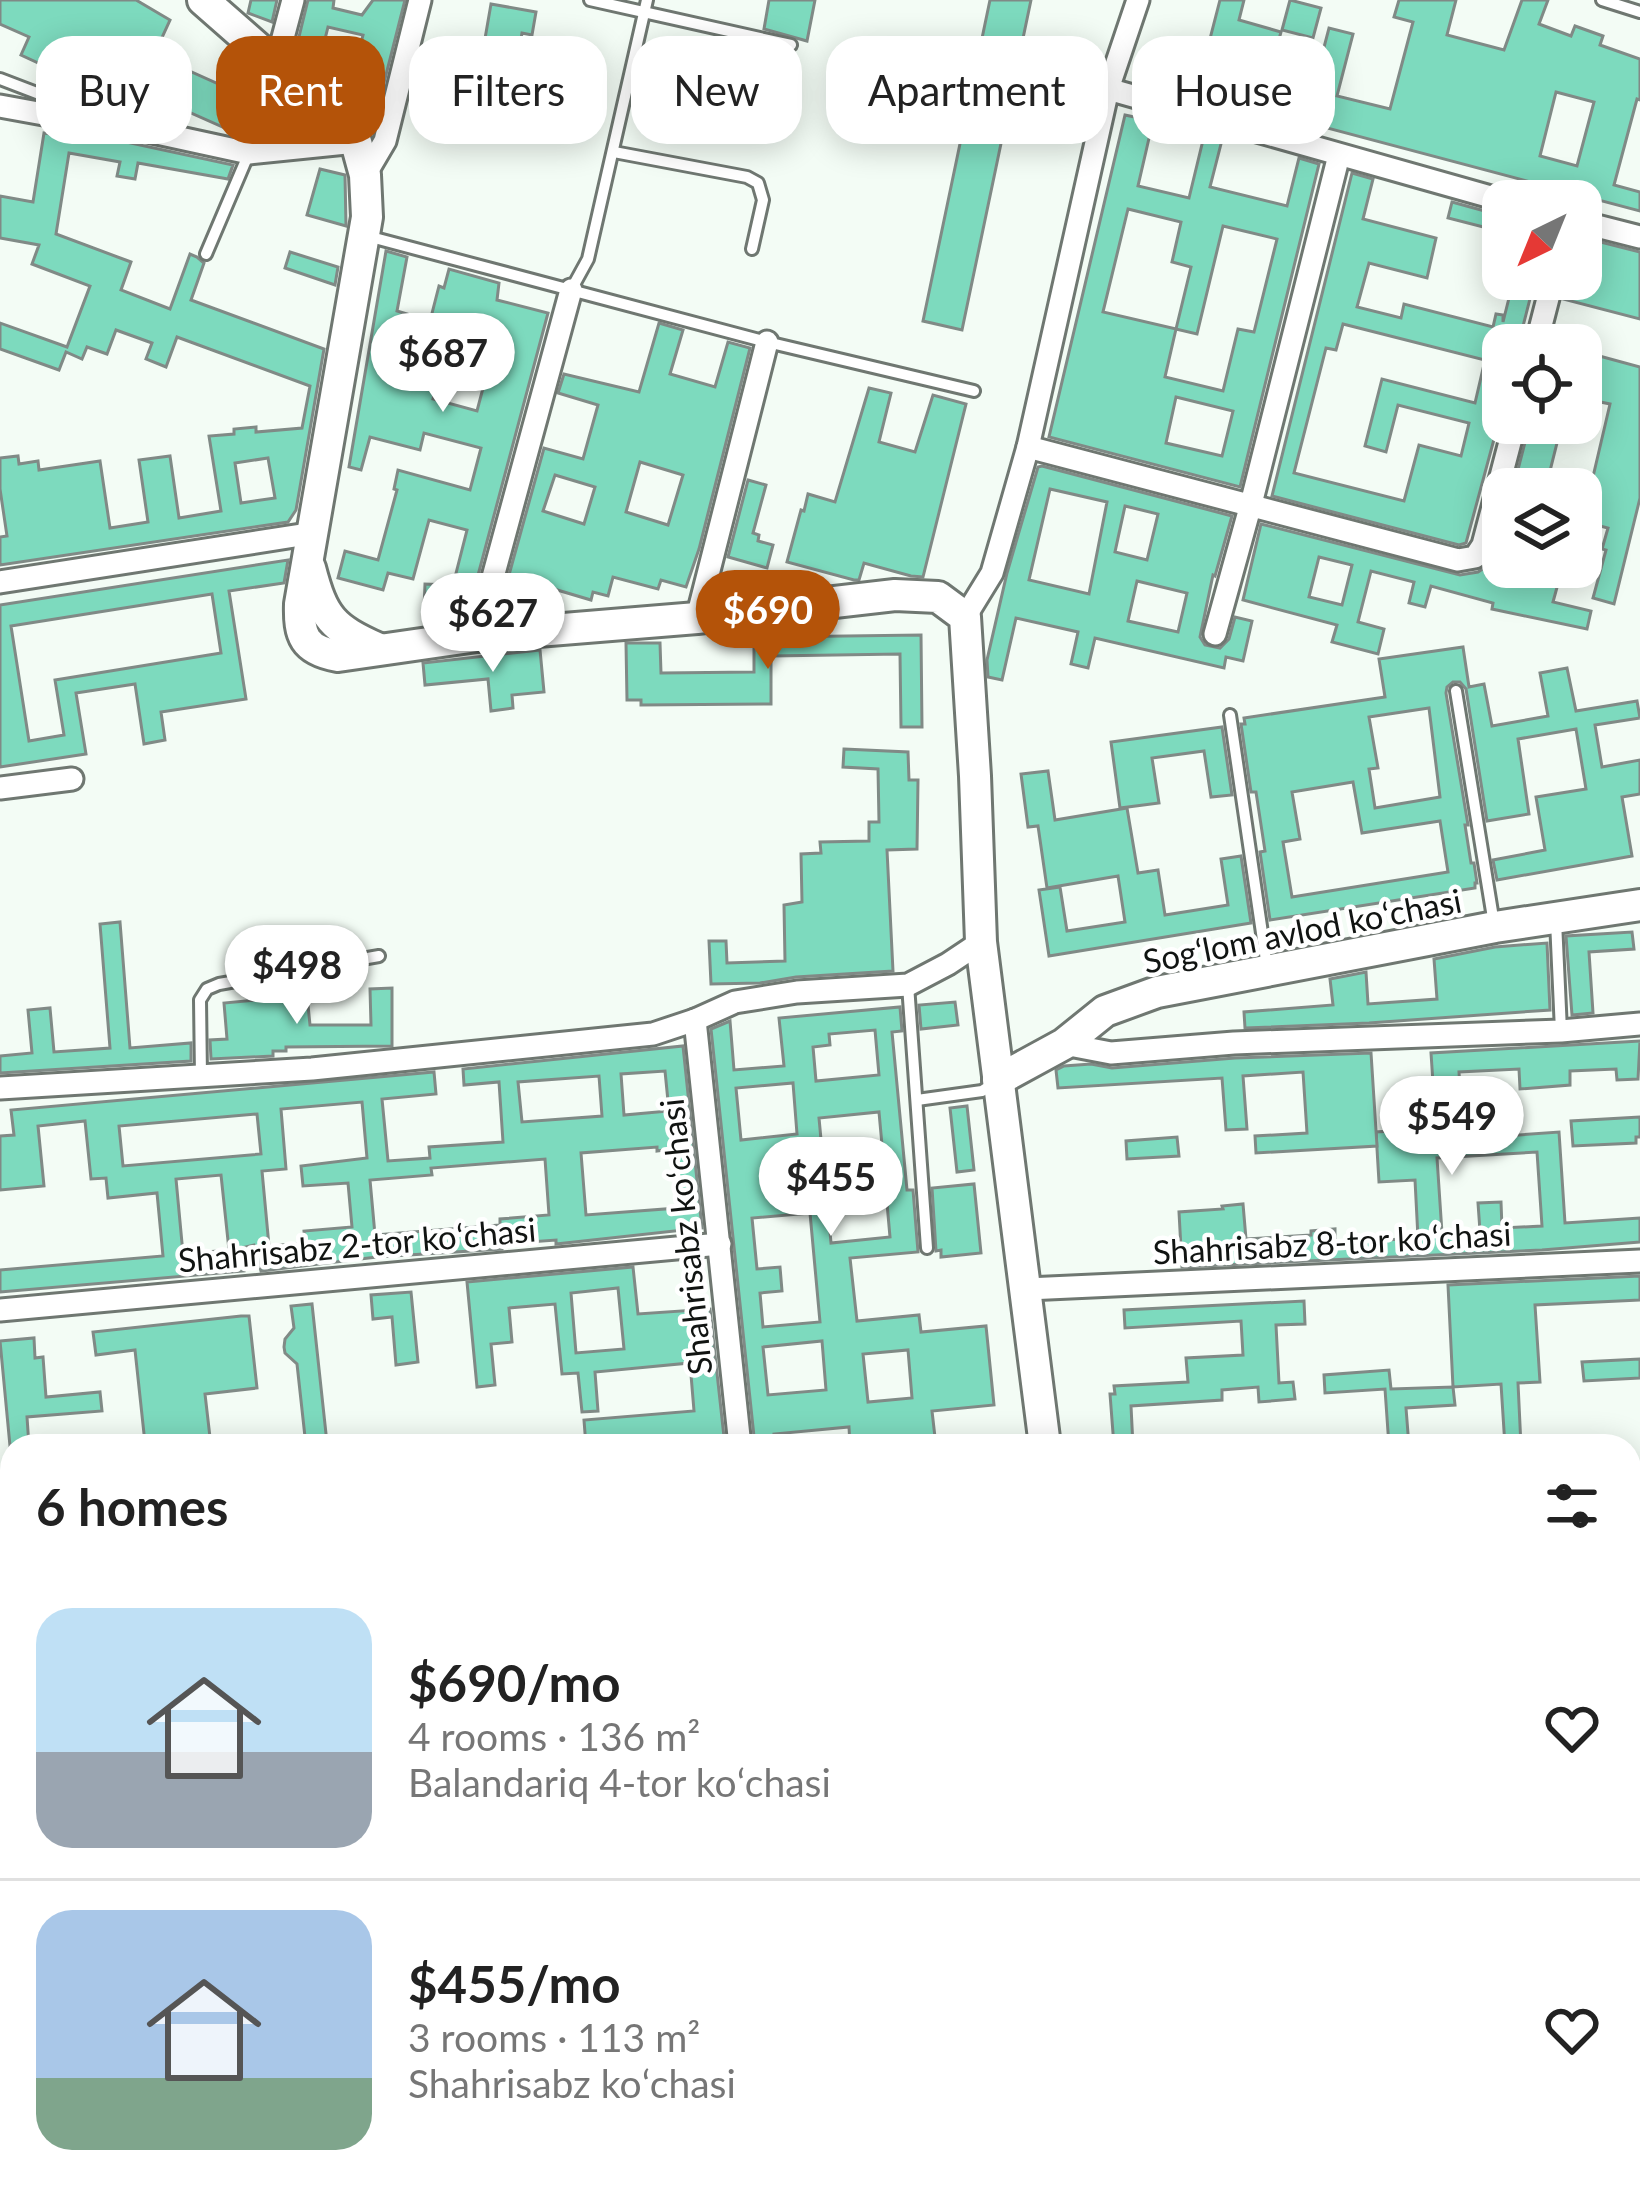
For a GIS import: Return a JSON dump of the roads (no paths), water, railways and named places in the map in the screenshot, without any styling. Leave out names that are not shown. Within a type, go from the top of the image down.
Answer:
[{"type":"street","points":[[203,0],[244,36]]},
{"type":"street","points":[[283,36],[292,0]]},
{"type":"street","points":[[365,175],[385,141],[420,0]]},
{"type":"street","points":[[1138,0],[1108,89],[1482,195]]},
{"type":"street","points":[[0,106],[36,112]]},
{"type":"street","points":[[192,141],[249,153],[337,144]]},
{"type":"street","points":[[357,144],[365,175],[367,217],[311,547],[316,592],[328,617],[344,634],[381,650],[478,636],[895,595],[938,597],[965,617]]},
{"type":"street","points":[[1045,1434],[981,942],[965,617],[992,573],[1028,447],[1096,144]]},
{"type":"street","points":[[1215,634],[1339,155]]},
{"type":"street","points":[[1602,227],[1640,237]]},
{"type":"street","points":[[478,636],[571,290]]},
{"type":"street","points":[[697,617],[767,342]]},
{"type":"street","points":[[1028,447],[1458,560],[1475,556],[1483,545],[1509,444]]},
{"type":"street","points":[[0,582],[311,547]]},
{"type":"street","points":[[0,788],[72,779]]},
{"type":"street","name":"Sogʻlom avlod koʻchasi","points":[[998,1080],[1064,1044],[1105,1011],[1157,992],[1495,927],[1640,905]]},
{"type":"street","points":[[0,1088],[312,1069],[653,1034],[735,1002],[796,992],[908,985],[981,942]]},
{"type":"street","name":"Shahrisabz koʻchasi","points":[[695,1020],[739,1434]]},
{"type":"street","points":[[1064,1044],[1111,1053],[1640,1024]]},
{"type":"street","name":"Shahrisabz 2-tor koʻchasi","points":[[0,1310],[721,1244]]},
{"type":"street","name":"Shahrisabz 8-tor koʻchasi","points":[[1027,1289],[1640,1261]]},
{"type":"lane","points":[[590,0],[645,6],[757,36]]},
{"type":"lane","points":[[1602,0],[1640,12]]},
{"type":"lane","points":[[571,290],[588,259],[645,6]]},
{"type":"lane","points":[[0,79],[36,93]]},
{"type":"lane","points":[[614,152],[758,183],[763,200],[752,249]]},
{"type":"lane","points":[[206,254],[249,153]]},
{"type":"lane","points":[[364,236],[974,391]]},
{"type":"lane","points":[[1456,691],[1495,927]]},
{"type":"lane","points":[[1230,715],[1268,972]]},
{"type":"lane","points":[[1556,920],[1562,1031]]},
{"type":"lane","points":[[201,1076],[200,1000],[207,989],[379,956]]},
{"type":"lane","points":[[908,985],[927,1249]]},
{"type":"lane","points":[[917,1100],[982,1091],[998,1080]]}]
